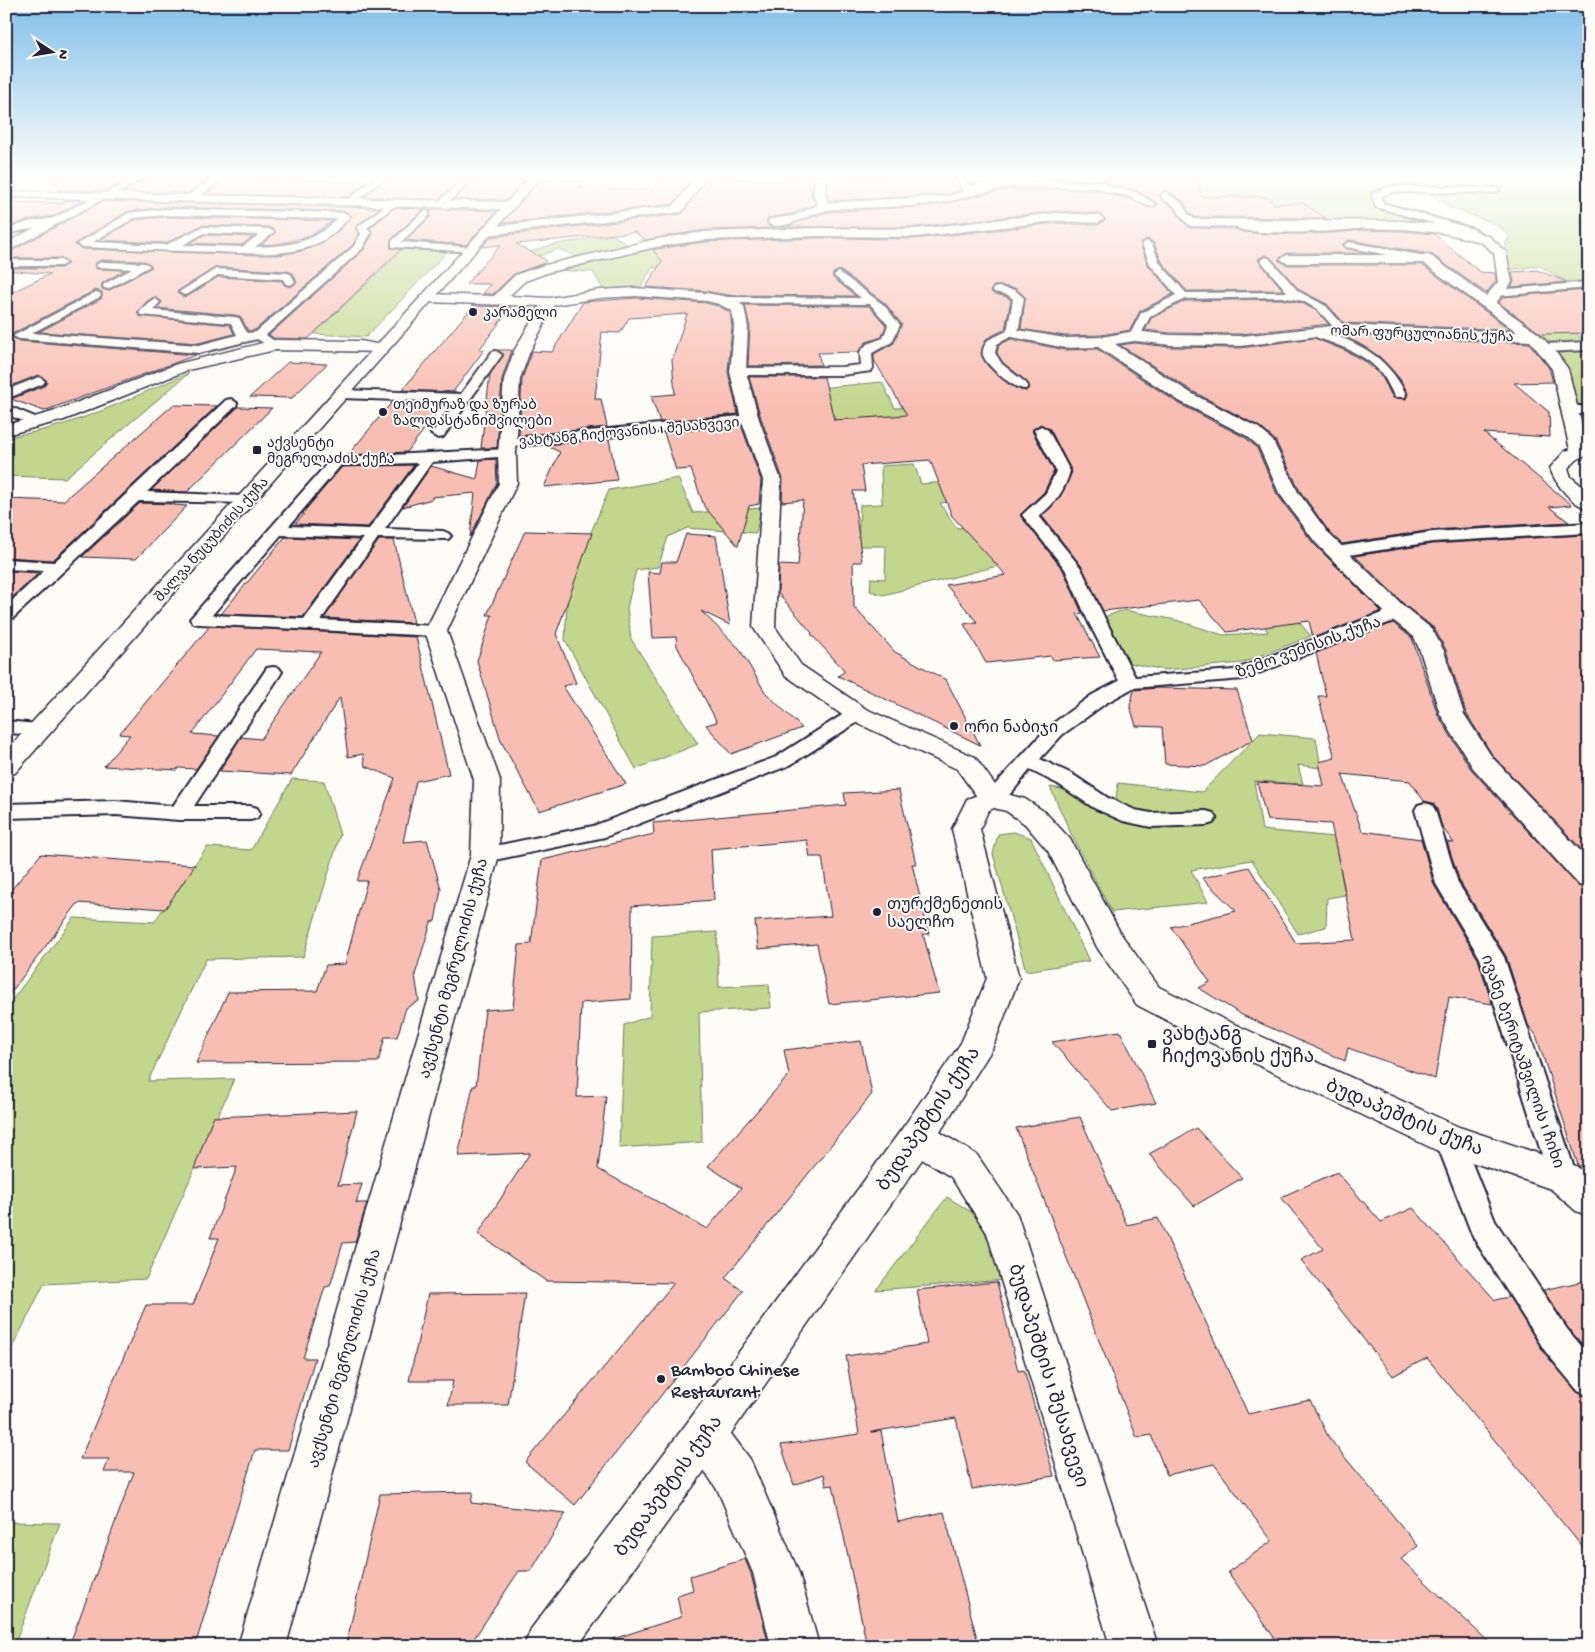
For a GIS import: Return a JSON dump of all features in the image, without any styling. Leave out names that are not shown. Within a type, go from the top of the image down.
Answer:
[{"type":"street","name":"შალვა ნუცუბიძის ქუჩა","points":[[6,766],[466,254]]},
{"type":"street","points":[[496,301],[520,278],[546,269],[609,254]]},
{"type":"street","points":[[1492,298],[1505,282],[1500,254]]},
{"type":"street","points":[[1287,259],[1426,259],[1492,298],[1539,342],[1560,369],[1570,409],[1584,449],[1565,460],[1559,468],[1563,480],[1589,503]]},
{"type":"street","points":[[427,298],[549,302],[600,294],[635,292],[677,294],[723,300],[739,308],[741,327],[738,372],[750,420],[772,480],[764,627],[792,670],[857,714],[966,764],[992,799]]},
{"type":"street","points":[[436,631],[508,483],[507,448],[512,379],[522,351],[549,302]]},
{"type":"street","name":"ომარ ფურცულიანის ქუჩა","points":[[1012,333],[1065,343],[1101,342],[1135,336],[1170,340],[1241,341],[1341,329],[1539,342]]},
{"type":"street","points":[[1101,342],[1185,397],[1252,432],[1267,444],[1289,493],[1322,538],[1398,613],[1424,634],[1432,651],[1452,714],[1482,762],[1589,878]]},
{"type":"street","points":[[6,430],[118,394],[183,367],[275,345],[361,346],[381,349]]},
{"type":"street","name":"ავქსენტი მეგრელიძის ქუჩა","points":[[262,1646],[485,854],[487,780],[436,631]]},
{"type":"street","name":"ბუდაპეშტის ქუჩა","points":[[548,1646],[705,1434],[917,1137],[975,1049],[1003,978],[966,829],[977,805],[992,799],[1015,805],[1034,818],[1060,846],[1108,942],[1148,996],[1209,1027],[1449,1139],[1576,1188]]},
{"type":"street","name":"ბუდაპეშტის I შესახვევი","points":[[917,1137],[964,1166],[1004,1226],[1134,1646]]},
{"type":"street","points":[[705,1434],[734,1475],[776,1573],[795,1646]]},
{"type":"lane","points":[[259,336],[351,254]]},
{"type":"lane","points":[[1151,254],[1155,264],[1183,296]]},
{"type":"lane","points":[[1401,254],[1426,259]]},
{"type":"lane","points":[[1265,260],[1285,285],[1302,298]]},
{"type":"lane","points":[[6,263],[60,263]]},
{"type":"lane","points":[[101,265],[147,266],[108,286]]},
{"type":"lane","points":[[201,269],[216,272],[287,276],[290,282]]},
{"type":"lane","points":[[184,292],[216,272]]},
{"type":"lane","points":[[738,372],[842,371],[868,368],[866,352],[871,347],[888,340],[894,324],[873,301],[839,274]]},
{"type":"lane","points":[[1492,298],[1589,285]]},
{"type":"lane","points":[[998,290],[1011,292],[1018,298],[1012,333],[992,342],[989,354],[992,363],[1016,379],[1022,386]]},
{"type":"lane","points":[[1135,336],[1146,315],[1183,296],[1281,294],[1302,298],[1312,301],[1322,308],[1341,329]]},
{"type":"lane","points":[[96,295],[19,336],[199,349],[221,345],[243,336],[259,336],[275,345]]},
{"type":"lane","points":[[723,300],[873,301]]},
{"type":"lane","points":[[155,302],[145,313],[235,320],[243,336]]},
{"type":"lane","points":[[1312,332],[1373,357],[1388,371],[1400,394]]},
{"type":"lane","points":[[1539,342],[1589,346]]},
{"type":"lane","points":[[438,434],[496,355]]},
{"type":"lane","points":[[6,395],[39,381]]},
{"type":"lane","points":[[341,394],[465,398]]},
{"type":"lane","points":[[6,615],[135,496],[231,403]]},
{"type":"lane","points":[[6,409],[35,422]]},
{"type":"lane","points":[[1570,409],[1589,411]]},
{"type":"lane","name":"ვახტანგ ჩიქოვანის I შესახვევი","points":[[276,530],[342,455],[428,458],[750,420]]},
{"type":"lane","points":[[1041,430],[1063,471],[1059,486],[1049,501],[1030,514],[1073,568],[1097,621],[1129,683]]},
{"type":"lane","points":[[309,624],[428,458]]},
{"type":"lane","points":[[135,496],[245,500]]},
{"type":"lane","points":[[1336,552],[1432,537],[1589,528]]},
{"type":"lane","points":[[436,631],[199,619],[276,530],[444,536]]},
{"type":"lane","points":[[6,564],[59,567]]},
{"type":"lane","name":"ზემო ვეძისის ქუჩა","points":[[992,799],[1055,731],[1099,699],[1129,683],[1237,675],[1398,613]]},
{"type":"lane","points":[[178,813],[273,672]]},
{"type":"lane","points":[[485,854],[597,832],[783,761],[857,714]]},
{"type":"lane","points":[[6,727],[41,728]]},
{"type":"lane","points":[[1027,761],[1065,779],[1102,802],[1130,816],[1151,820],[1206,818]]},
{"type":"lane","points":[[6,811],[116,808],[178,813],[250,813]]},
{"type":"lane","name":"ივანე ბერიტაშვილის I ჩიხი","points":[[1424,810],[1447,884],[1492,957],[1576,1188]]},
{"type":"lane","points":[[1449,1139],[1483,1228],[1556,1340],[1589,1380]]},
{"type":"green space","points":[[398,254],[445,254],[366,337],[314,334]]},
{"type":"green space","points":[[523,254],[544,254],[539,256],[520,255]]},
{"type":"green space","points":[[571,254],[599,254],[581,258]]},
{"type":"green space","points":[[618,254],[716,254],[706,267],[652,268],[641,287],[603,289],[593,272],[551,270]]},
{"type":"green space","points":[[1505,254],[1589,254],[1589,294],[1525,294],[1589,344],[1553,345],[1498,304],[1515,292],[1575,287],[1540,266],[1507,270],[1509,262]]},
{"type":"green space","points":[[1589,349],[1589,436],[1585,436],[1564,362],[1555,350]]},
{"type":"green space","points":[[189,373],[65,478],[6,476],[6,437],[30,433],[77,420]]},
{"type":"green space","points":[[882,382],[895,408],[923,407],[938,429],[847,440],[818,388]]},
{"type":"green space","points":[[914,464],[921,484],[945,482],[963,501],[940,503],[957,528],[1011,522],[1045,554],[883,595],[870,591],[871,578],[885,579],[886,546],[858,546],[860,505],[882,504],[881,466]]},
{"type":"green space","points":[[678,478],[693,513],[761,508],[756,533],[687,528],[668,537],[658,567],[636,570],[627,608],[631,639],[698,744],[636,769],[565,640],[568,586],[609,490]]},
{"type":"green space","points":[[1279,599],[1311,636],[1242,663],[1165,670],[1124,662],[1115,648],[1104,617],[1124,610],[1176,620],[1223,635],[1268,632],[1249,600]]},
{"type":"green space","points":[[1260,733],[1316,738],[1321,768],[1298,765],[1303,784],[1254,781],[1262,830],[1334,837],[1345,895],[1327,898],[1326,927],[1298,934],[1252,860],[1191,870],[1208,902],[1112,912],[1072,836],[1050,787],[1116,798],[1118,783],[1202,792]]},
{"type":"green space","points":[[292,779],[324,781],[340,835],[303,957],[206,959],[148,1081],[234,1079],[146,1279],[44,1284],[6,1360],[6,1008],[74,918],[154,922],[207,847],[251,850]]},
{"type":"green space","points":[[1014,832],[1031,838],[1089,961],[1026,971],[993,854],[998,834]]},
{"type":"green space","points":[[717,932],[719,987],[769,984],[771,1008],[699,1012],[702,1142],[619,1148],[624,1025],[650,1016],[652,936]]},
{"type":"green space","points":[[947,1197],[978,1216],[1005,1280],[876,1290]]},
{"type":"green space","points":[[6,1522],[60,1523],[14,1646],[6,1646]]},
{"type":"building","points":[[6,254],[343,254],[255,330],[248,331],[241,317],[235,315],[157,308],[162,302],[154,297],[147,301],[138,312],[140,316],[230,325],[234,334],[199,343],[39,332],[101,299],[102,292],[95,290],[12,334],[11,337],[19,341],[196,355],[44,411],[11,399],[44,386],[47,381],[38,375],[6,388],[6,295],[50,274],[6,270],[6,268],[61,268],[68,262],[61,258],[6,258]],"holes":[[[101,260],[145,261],[152,267],[108,291],[102,289],[102,283],[125,270],[97,269],[94,264]],[[216,267],[287,271],[293,273],[297,283],[290,287],[284,285],[282,281],[218,277],[188,296],[183,297],[177,293]]]},
{"type":"building","points":[[358,254],[396,254],[308,339],[274,338],[269,335]]},
{"type":"building","points":[[493,254],[535,254],[546,260],[544,263],[514,274],[493,294],[483,294],[490,284],[466,284]]},
{"type":"building","points":[[656,254],[1144,254],[1148,265],[1173,294],[1140,311],[1130,330],[1101,335],[1065,336],[1021,329],[1025,297],[1015,288],[994,286],[991,289],[992,293],[1011,300],[1005,329],[986,339],[981,353],[988,366],[1001,378],[1026,391],[1030,387],[1027,382],[1003,363],[997,353],[999,345],[1011,339],[1065,350],[1097,349],[1178,403],[1246,438],[1257,448],[1277,494],[1313,543],[1381,611],[1313,638],[1309,621],[1227,632],[1199,600],[1103,611],[1082,567],[1042,516],[1060,497],[1072,472],[1050,429],[1040,424],[1032,431],[1054,471],[1044,492],[1020,515],[1063,570],[1082,613],[1077,614],[1100,657],[1053,660],[1051,656],[986,663],[964,624],[977,622],[946,585],[1006,575],[952,516],[930,460],[861,465],[865,491],[853,491],[862,562],[853,562],[854,607],[895,652],[946,680],[980,745],[838,676],[845,671],[811,634],[778,593],[779,565],[798,566],[803,500],[782,502],[783,479],[761,418],[749,377],[824,377],[834,420],[907,415],[874,360],[874,354],[894,343],[901,324],[885,303],[840,270],[833,273],[833,278],[856,296],[728,295],[706,291],[646,287],[662,261]]},
{"type":"building","points":[[1159,254],[1286,254],[1278,260],[1287,265],[1422,265],[1511,330],[1344,323],[1327,304],[1299,290],[1270,257],[1265,255],[1259,258],[1259,261],[1283,290],[1187,291],[1162,262]]},
{"type":"building","points":[[1431,254],[1458,254],[1480,272],[1495,273],[1496,281],[1486,293]]},
{"type":"building","points":[[1537,270],[1567,282],[1511,287],[1514,282],[1512,272]]},
{"type":"building","points":[[1589,291],[1589,333],[1541,334],[1499,303],[1503,297]]},
{"type":"building","points":[[637,298],[706,303],[730,312],[732,327],[728,372],[738,414],[660,422],[651,396],[675,394],[672,360],[687,314],[629,318],[620,333],[602,332],[595,399],[601,399],[607,427],[519,436],[522,379],[532,351],[552,352],[583,302]]},
{"type":"building","points":[[1281,299],[1302,303],[1317,311],[1329,324],[1241,334],[1170,333],[1145,330],[1151,318],[1185,301]]},
{"type":"building","points":[[745,305],[869,306],[886,325],[882,337],[866,342],[858,352],[818,353],[821,365],[748,366],[750,327]]},
{"type":"building","points":[[473,306],[511,307],[479,350],[484,350],[453,392],[402,390]]},
{"type":"building","points":[[1340,335],[1529,343],[1549,368],[1553,382],[1514,383],[1549,412],[1550,437],[1484,433],[1572,505],[1549,507],[1569,522],[1432,530],[1342,544],[1330,533],[1300,491],[1275,440],[1260,427],[1192,391],[1120,345],[1135,343],[1170,347],[1241,348],[1314,338],[1346,351],[1364,361],[1382,377],[1393,398],[1406,399],[1408,393],[1400,379],[1380,357],[1356,342]]},
{"type":"building","points":[[498,350],[512,350],[502,379],[497,448],[481,448],[490,374],[504,355]]},
{"type":"building","points":[[288,362],[327,364],[292,398],[250,397]]},
{"type":"building","points":[[392,402],[444,403],[407,452],[348,455]]},
{"type":"building","points":[[173,405],[217,406],[53,560],[6,557],[6,499],[63,501]]},
{"type":"building","points":[[238,407],[272,408],[187,492],[151,490]]},
{"type":"building","points":[[741,425],[761,480],[759,504],[749,506],[738,546],[704,506],[691,469],[676,470],[664,433]]},
{"type":"building","points":[[609,439],[617,480],[544,487],[560,452],[545,445]]},
{"type":"building","points":[[496,459],[497,483],[470,537],[475,493],[432,497],[432,499],[403,507],[431,466],[477,479],[480,460]]},
{"type":"building","points":[[414,465],[368,527],[295,524],[342,467]]},
{"type":"building","points":[[140,503],[187,506],[136,559],[82,557]]},
{"type":"building","points":[[525,531],[592,533],[556,634],[576,683],[563,686],[626,784],[539,811],[501,741],[477,661],[492,615],[487,615]]},
{"type":"building","points":[[686,534],[716,536],[730,625],[701,611],[739,648],[765,692],[802,728],[731,754],[706,725],[717,722],[677,646],[676,637],[653,638],[648,572],[660,573],[662,562],[676,562]]},
{"type":"building","points":[[1585,535],[1589,538],[1589,857],[1493,756],[1466,713],[1446,650],[1434,628],[1407,607],[1355,556],[1432,544]]},
{"type":"building","points":[[285,537],[359,540],[303,617],[221,614]]},
{"type":"building","points":[[379,540],[394,540],[414,623],[324,618]]},
{"type":"building","points":[[6,571],[39,573],[6,603]]},
{"type":"building","points":[[1393,623],[1412,638],[1438,715],[1471,769],[1578,886],[1589,890],[1589,1173],[1578,1165],[1536,1035],[1528,1025],[1506,956],[1460,882],[1447,842],[1454,843],[1442,827],[1437,809],[1433,803],[1424,801],[1410,781],[1342,774],[1362,831],[1421,839],[1434,885],[1478,959],[1492,1004],[1449,997],[1435,1079],[1348,1048],[1345,1061],[1242,1015],[1199,988],[1210,982],[1171,927],[1236,911],[1202,878],[1249,867],[1296,943],[1355,940],[1331,824],[1267,820],[1257,782],[1324,786],[1319,762],[1335,758],[1318,696],[1326,696],[1316,653]]},
{"type":"building","points":[[210,626],[416,637],[449,774],[416,781],[403,842],[427,840],[441,889],[435,921],[431,922],[415,975],[419,1001],[406,1008],[397,1037],[385,1037],[378,1062],[196,1063],[228,992],[317,991],[326,965],[345,964],[367,881],[357,881],[395,778],[365,766],[363,754],[348,757],[340,697],[291,775],[220,771],[241,737],[261,739],[321,652],[256,649],[192,734],[219,736],[196,769],[178,768],[177,770],[104,766],[130,735],[119,734]]},
{"type":"building","points":[[1158,688],[1237,690],[1253,740],[1205,766],[1165,764],[1162,727],[1136,726],[1130,706],[1134,690]]},
{"type":"building","points":[[899,790],[916,864],[912,864],[929,934],[923,934],[939,993],[829,1004],[817,944],[758,949],[755,921],[831,916],[822,857],[810,857],[807,840],[711,849],[714,900],[632,906],[631,999],[581,1003],[577,1097],[606,1096],[598,1169],[707,1229],[741,1188],[708,1166],[789,1075],[784,1050],[861,1041],[872,1094],[725,1278],[743,1291],[575,1505],[525,1462],[674,1283],[546,1281],[478,1234],[530,1153],[458,1156],[473,1086],[476,1086],[485,1010],[513,1008],[519,945],[531,944],[542,860],[654,834],[653,823],[846,805],[844,793]]},
{"type":"building","points":[[41,854],[195,865],[165,909],[78,903],[6,999],[6,896]]},
{"type":"building","points":[[1120,1031],[1156,1103],[1112,1111],[1052,1042]]},
{"type":"building","points":[[357,1111],[338,1185],[362,1184],[356,1203],[367,1203],[355,1242],[343,1243],[330,1286],[325,1287],[303,1358],[315,1358],[288,1450],[255,1450],[195,1646],[69,1646],[134,1472],[104,1472],[109,1459],[80,1459],[146,1305],[193,1305],[219,1238],[210,1238],[237,1167],[194,1169],[213,1117]]},
{"type":"building","points":[[1080,1117],[1127,1225],[1158,1218],[1248,1414],[1310,1400],[1329,1438],[1418,1546],[1401,1559],[1493,1646],[1280,1646],[1228,1572],[1272,1541],[1214,1464],[1167,1475],[1151,1435],[1137,1438],[1016,1128]]},
{"type":"building","points":[[1196,1128],[1242,1178],[1194,1206],[1149,1154]]},
{"type":"building","points":[[1337,1172],[1381,1222],[1413,1208],[1495,1300],[1509,1297],[1544,1352],[1577,1392],[1589,1398],[1589,1555],[1427,1358],[1393,1376],[1301,1260],[1323,1249],[1281,1197]]},
{"type":"building","points":[[1589,1280],[1589,1352],[1568,1328],[1543,1290]]},
{"type":"building","points":[[997,1282],[1018,1371],[1024,1370],[1054,1476],[972,1489],[956,1418],[871,1432],[881,1431],[898,1522],[944,1512],[979,1646],[867,1646],[833,1485],[826,1486],[824,1474],[794,1485],[781,1445],[859,1434],[846,1356],[927,1344],[917,1290]]},
{"type":"building","points":[[525,1293],[508,1405],[448,1405],[453,1381],[409,1381],[428,1294]]},
{"type":"building","points":[[473,1492],[471,1503],[566,1513],[531,1571],[519,1571],[469,1646],[346,1646],[380,1494]]},
{"type":"building","points":[[745,1559],[751,1574],[769,1646],[611,1646],[610,1640],[681,1617],[677,1595],[693,1590],[690,1576]]},
{"type":"place","name":"კარამელი","points":[[473,312]]},
{"type":"place","name":"თეიმურაზ და ზურაბ ზალდასტანიშვილები","points":[[383,412]]},
{"type":"place","name":"აქვსენტი მეგრელაძის ქუჩა","points":[[257,450]]},
{"type":"place","name":"ორი ნაბიჯი","points":[[954,726]]},
{"type":"place","name":"თურქმენეთის საელჩო","points":[[877,912]]},
{"type":"place","name":"ვახტანგ ჩიქოვანის ქუჩა","points":[[1152,1044]]},
{"type":"place","name":"Bamboo Chinese Restaurant","points":[[661,1379]]}]
